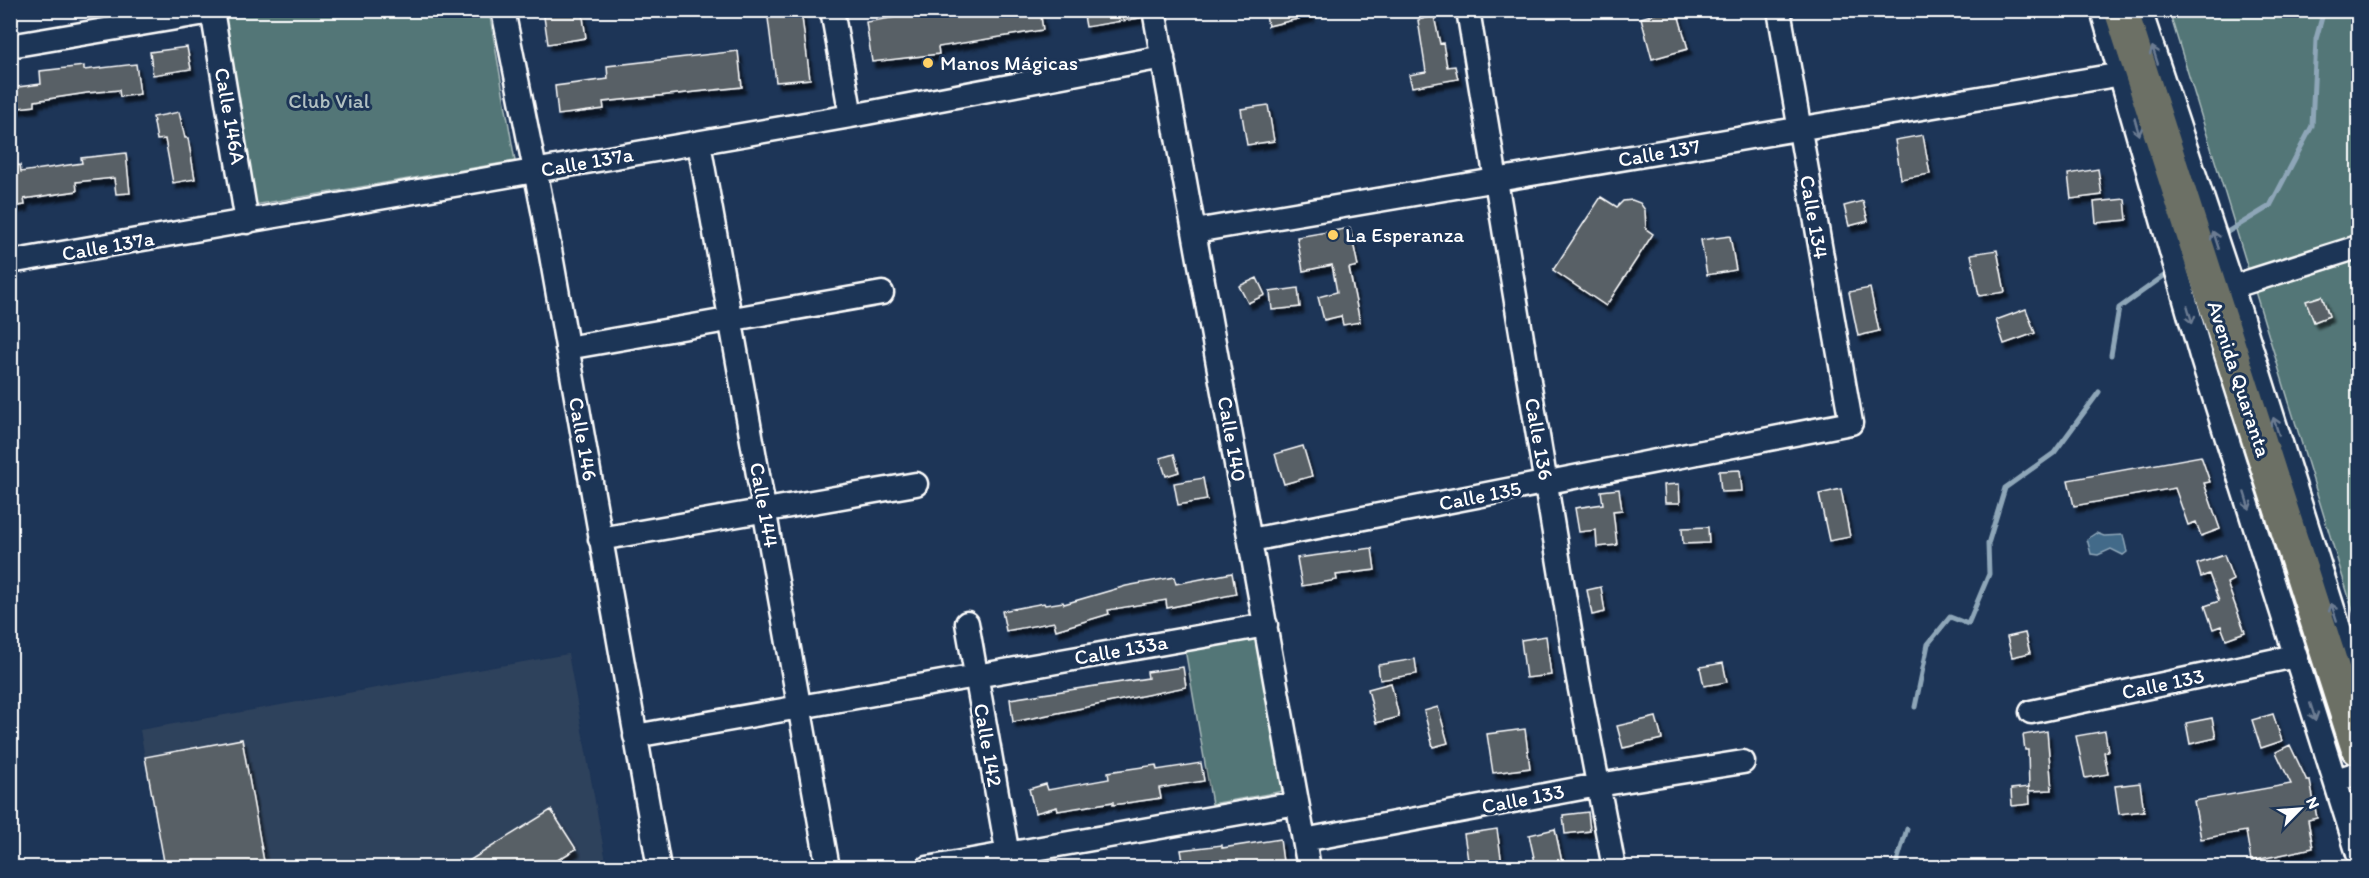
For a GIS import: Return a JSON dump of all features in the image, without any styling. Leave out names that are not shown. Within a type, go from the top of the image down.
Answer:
[{"type":"highway","name":"Avenida Quaranta","points":[[2121,10],[2188,217],[2218,289],[2338,654],[2358,748]]},
{"type":"street","name":"Calle 146","points":[[503,10],[536,171],[658,867]]},
{"type":"street","points":[[832,10],[851,116]]},
{"type":"street","name":"Calle 140","points":[[1154,10],[1309,867]]},
{"type":"street","name":"Calle 136","points":[[1468,10],[1598,785],[1614,867]]},
{"type":"street","name":"Calle 134","points":[[1779,10],[1851,423]]},
{"type":"street","points":[[2102,10],[2201,356],[2358,854]]},
{"type":"street","points":[[2140,10],[2218,289],[2358,247]]},
{"type":"street","points":[[10,46],[212,11]]},
{"type":"street","name":"Calle 146A","points":[[212,11],[247,222]]},
{"type":"street","name":"Calle 137a","points":[[10,262],[851,116],[1163,57]]},
{"type":"street","name":"Calle 137","points":[[1195,231],[2122,74]]},
{"type":"street","name":"Calle 144","points":[[699,143],[828,867]]},
{"type":"street","points":[[567,348],[882,293]]},
{"type":"street","name":"Calle 135","points":[[1251,540],[1851,423]]},
{"type":"street","points":[[600,539],[916,484]]},
{"type":"street","name":"Calle 142","points":[[967,623],[1009,860]]},
{"type":"street","name":"Calle 133a","points":[[635,736],[1266,625]]},
{"type":"street","points":[[2338,654],[2358,687]]},
{"type":"street","name":"Calle 133","points":[[2031,712],[2295,656]]},
{"type":"street","name":"Calle 133","points":[[1304,840],[1598,785],[1743,762]]},
{"type":"street","points":[[2336,780],[2358,773]]},
{"type":"street","points":[[927,867],[1009,860],[1297,803]]},
{"type":"shaded area","points":[[2096,533],[2104,536],[2123,535],[2127,552],[2123,555],[2111,549],[2098,555],[2091,554],[2087,539]]},
{"type":"shaded area","points":[[568,654],[607,867],[165,867],[140,730]]},
{"type":"green space","name":"Club Vial","points":[[222,11],[489,11],[515,161],[254,205]]},
{"type":"green space","points":[[2169,11],[2358,11],[2358,627]]},
{"type":"green space","points":[[1257,637],[1284,791],[1212,804],[1185,649]]},
{"type":"building","points":[[543,10],[582,10],[586,38],[548,44]]},
{"type":"building","points":[[767,10],[801,10],[810,79],[776,82]]},
{"type":"building","points":[[939,10],[1040,10],[1043,30],[938,47],[939,54],[872,62],[866,22]]},
{"type":"building","points":[[1083,10],[1139,10],[1140,18],[1086,27]]},
{"type":"building","points":[[1265,10],[1310,10],[1311,16],[1268,26]]},
{"type":"building","points":[[1668,10],[1677,10],[1688,49],[1652,59],[1641,18]]},
{"type":"building","points":[[1434,16],[1440,44],[1443,43],[1447,67],[1455,66],[1458,79],[1412,87],[1409,75],[1426,72],[1418,20]]},
{"type":"building","points":[[187,47],[191,69],[153,75],[150,52]]},
{"type":"building","points":[[738,51],[742,87],[603,102],[604,109],[558,115],[555,86],[608,79],[607,66]]},
{"type":"building","points":[[136,64],[140,94],[120,97],[119,90],[87,93],[35,101],[35,106],[10,109],[10,88],[41,84],[40,71],[84,66],[84,70]]},
{"type":"building","points":[[1268,105],[1274,141],[1247,145],[1241,109]]},
{"type":"building","points":[[179,112],[185,138],[188,138],[195,179],[173,183],[165,139],[157,140],[153,117]]},
{"type":"building","points":[[1923,135],[1930,174],[1901,179],[1895,140]]},
{"type":"building","points":[[126,153],[130,193],[116,194],[114,178],[76,182],[77,191],[24,199],[25,205],[10,207],[10,166],[20,165],[21,172],[82,163],[81,158]]},
{"type":"building","points":[[2098,169],[2102,195],[2071,199],[2068,174]]},
{"type":"building","points":[[1601,197],[1617,207],[1623,201],[1632,200],[1640,203],[1645,210],[1646,229],[1653,234],[1606,306],[1553,270]]},
{"type":"building","points":[[2125,199],[2127,220],[2096,223],[2094,202]]},
{"type":"building","points":[[1863,201],[1868,221],[1849,226],[1844,206]]},
{"type":"building","points":[[1350,228],[1358,266],[1349,268],[1360,322],[1343,325],[1341,316],[1324,320],[1318,297],[1337,292],[1332,265],[1303,271],[1297,237]]},
{"type":"building","points":[[1730,236],[1736,270],[1707,275],[1701,240]]},
{"type":"building","points":[[1997,250],[2005,292],[1979,296],[1971,254]]},
{"type":"building","points":[[1257,278],[1265,295],[1248,303],[1239,286]]},
{"type":"building","points":[[1298,288],[1300,307],[1272,310],[1270,292]]},
{"type":"building","points":[[1870,288],[1879,331],[1858,336],[1849,292]]},
{"type":"building","points":[[2322,296],[2329,316],[2314,322],[2306,301]]},
{"type":"building","points":[[2026,309],[2035,333],[2004,344],[1996,320]]},
{"type":"building","points":[[1303,446],[1312,476],[1284,484],[1275,454]]},
{"type":"building","points":[[1174,454],[1179,472],[1166,476],[1160,458]]},
{"type":"building","points":[[2201,456],[2210,482],[2204,483],[2220,529],[2201,536],[2196,522],[2188,525],[2175,488],[2074,506],[2068,480]]},
{"type":"building","points":[[1740,470],[1742,491],[1721,492],[1719,471]]},
{"type":"building","points":[[1203,478],[1207,500],[1178,505],[1174,483]]},
{"type":"building","points":[[1679,484],[1680,503],[1665,503],[1664,485]]},
{"type":"building","points":[[1619,489],[1622,510],[1613,511],[1617,545],[1597,547],[1596,530],[1579,532],[1575,508],[1603,504],[1601,491]]},
{"type":"building","points":[[1841,489],[1850,537],[1829,541],[1819,494]]},
{"type":"building","points":[[1708,527],[1709,543],[1683,544],[1682,528]]},
{"type":"building","points":[[1372,548],[1375,570],[1336,575],[1337,580],[1302,586],[1297,558]]},
{"type":"building","points":[[2224,555],[2233,580],[2227,583],[2245,632],[2226,639],[2221,626],[2213,629],[2205,606],[2219,601],[2209,574],[2201,577],[2197,564]]},
{"type":"building","points":[[1232,573],[1236,594],[1167,608],[1166,600],[1108,610],[1109,614],[1056,630],[1054,622],[1006,631],[1002,611],[1044,603],[1045,605],[1063,602],[1064,604],[1126,586],[1174,577],[1176,584]]},
{"type":"building","points":[[1601,587],[1605,612],[1592,615],[1587,590]]},
{"type":"building","points":[[2025,633],[2030,653],[2012,657],[2007,637]]},
{"type":"building","points":[[1546,636],[1551,675],[1526,678],[1521,640]]},
{"type":"building","points":[[1415,659],[1417,674],[1380,680],[1378,665]]},
{"type":"building","points":[[1723,663],[1727,682],[1704,686],[1700,667]]},
{"type":"building","points":[[1183,667],[1186,687],[1013,722],[1010,699],[1148,678],[1147,672]]},
{"type":"building","points":[[1391,683],[1399,717],[1376,723],[1368,689]]},
{"type":"building","points":[[1438,707],[1448,743],[1433,747],[1424,711]]},
{"type":"building","points":[[2273,714],[2282,741],[2261,748],[2252,720]]},
{"type":"building","points":[[1656,717],[1662,739],[1623,748],[1617,726]]},
{"type":"building","points":[[2212,718],[2216,738],[2190,744],[2186,723]]},
{"type":"building","points":[[1525,729],[1530,768],[1493,773],[1487,734]]},
{"type":"building","points":[[2047,731],[2052,790],[2029,791],[2028,750],[2025,750],[2023,735]]},
{"type":"building","points":[[2105,731],[2108,751],[2104,752],[2108,774],[2085,778],[2076,736]]},
{"type":"building","points":[[242,739],[265,867],[165,867],[145,757]]},
{"type":"building","points":[[2290,745],[2307,781],[2310,781],[2317,818],[2308,820],[2313,848],[2251,861],[2246,831],[2201,839],[2194,801],[2291,784],[2276,752]]},
{"type":"building","points":[[1201,763],[1204,781],[1159,788],[1161,798],[1113,805],[1113,802],[1058,811],[1057,807],[1035,813],[1029,789],[1046,784],[1048,790],[1109,779],[1108,772],[1156,765],[1157,770]]},
{"type":"building","points":[[2140,783],[2144,811],[2119,814],[2115,786]]},
{"type":"building","points":[[2029,787],[2030,804],[2012,806],[2011,789]]},
{"type":"building","points":[[551,810],[576,849],[546,867],[459,867]]},
{"type":"building","points":[[1588,812],[1590,831],[1565,834],[1563,815]]},
{"type":"building","points":[[1497,829],[1502,864],[1469,867],[1464,834]]},
{"type":"building","points":[[1555,829],[1562,862],[1536,867],[1529,835]]},
{"type":"building","points":[[1280,839],[1283,862],[1247,867],[1184,867],[1181,850],[1222,845],[1222,848]]},
{"type":"waterway","points":[[2224,234],[2270,206],[2312,126],[2316,39],[2324,10]]},
{"type":"waterway","points":[[2111,355],[2119,308],[2168,273]]},
{"type":"waterway","points":[[1915,707],[1928,644],[1950,617],[1968,624],[1989,574],[1988,544],[2005,488],[2054,453],[2099,392]]},
{"type":"waterway","points":[[1895,868],[1907,829]]},
{"type":"place","name":"Manos Mágicas","points":[[928,63]]},
{"type":"place","name":"La Esperanza","points":[[1333,235]]}]
